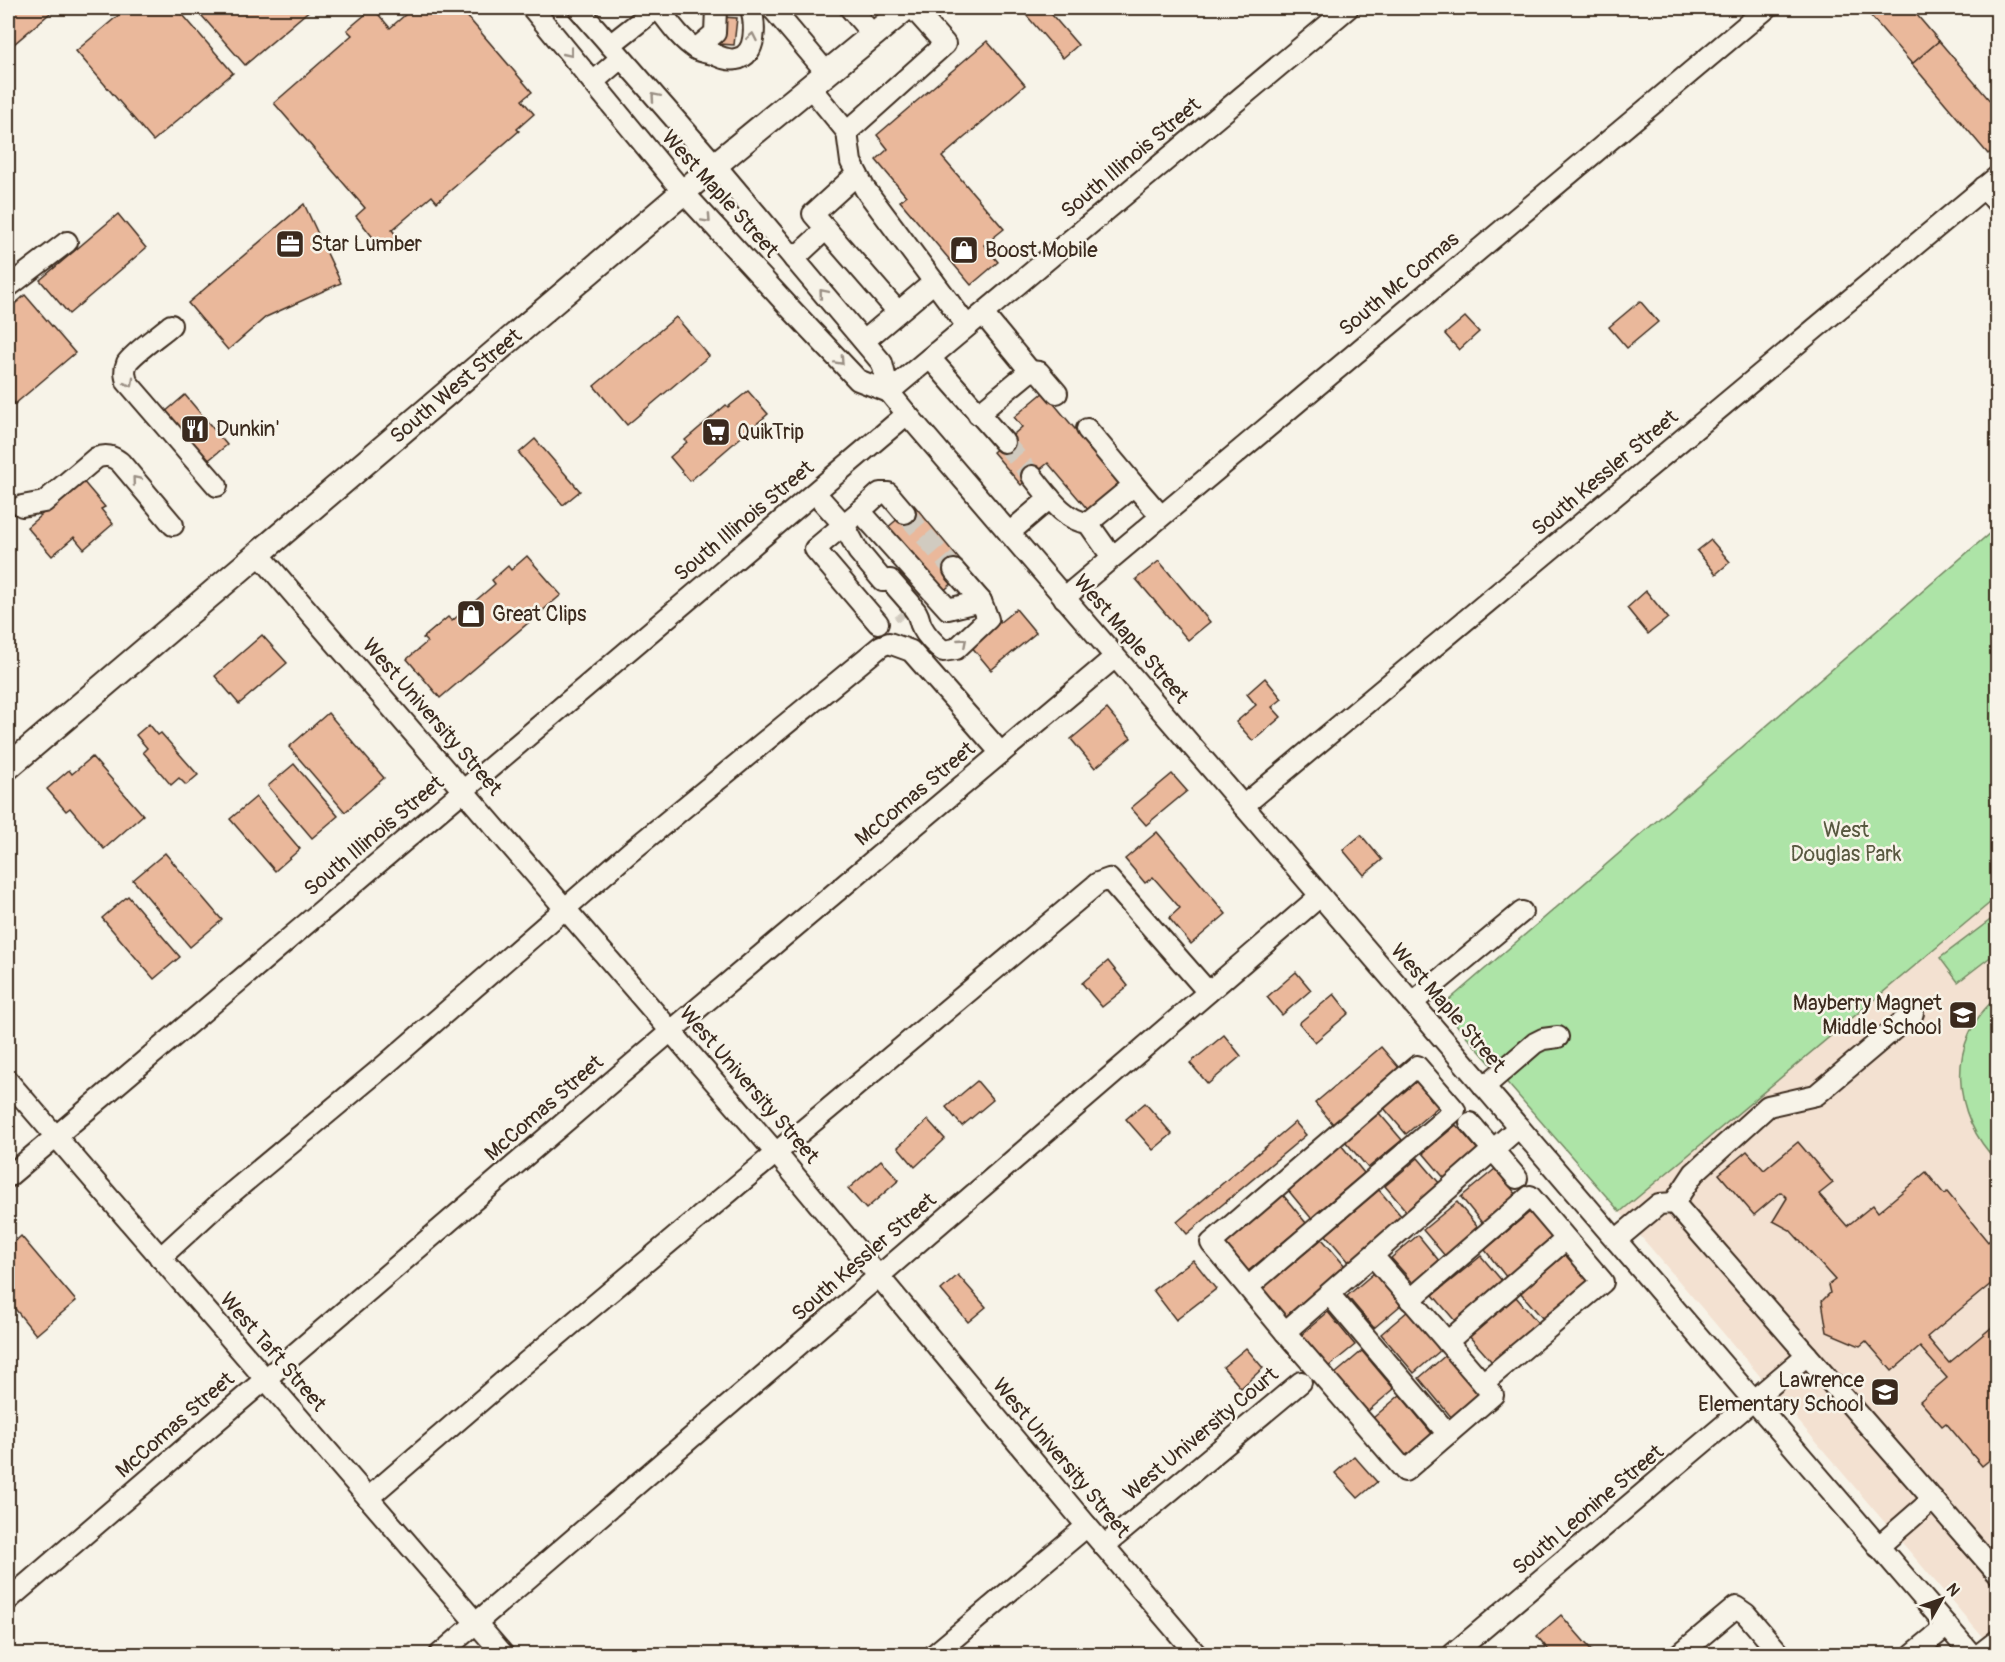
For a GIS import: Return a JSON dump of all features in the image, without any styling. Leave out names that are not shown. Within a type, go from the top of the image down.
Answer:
[{"type":"main road","name":"South West Street","points":[[8,767],[683,192],[906,8]]},
{"type":"street","name":"West Maple Street","points":[[532,8],[683,192],[858,380],[889,392]]},
{"type":"street","points":[[593,82],[616,52],[658,8],[678,33],[696,49],[737,60],[751,46],[754,35],[751,8]]},
{"type":"street","points":[[696,49],[715,33],[716,8]]},
{"type":"street","points":[[772,8],[819,80],[847,132],[851,162],[865,189],[933,282],[1030,371],[1039,372],[1057,393]]},
{"type":"street","points":[[850,8],[873,35]]},
{"type":"street","points":[[847,132],[945,44],[913,8]]},
{"type":"street","name":"South Illinois Street","points":[[889,392],[1348,8]]},
{"type":"street","name":"South Mc Comas","points":[[1064,598],[1767,8]]},
{"type":"street","name":"West Maple Street","points":[[587,11],[616,52],[882,363],[889,392],[907,414],[1971,1654]]},
{"type":"street","points":[[857,174],[813,214],[898,312]]},
{"type":"street","points":[[1991,182],[1998,204]]},
{"type":"street","name":"South Kessler Street","points":[[1243,806],[1991,182]]},
{"type":"street","points":[[794,259],[826,230]]},
{"type":"street","points":[[8,287],[67,242]]},
{"type":"street","points":[[864,341],[933,282]]},
{"type":"street","points":[[171,325],[131,358],[126,367],[126,376],[128,382],[217,486]]},
{"type":"street","points":[[930,358],[1004,442]]},
{"type":"street","points":[[978,414],[1030,371]]},
{"type":"street","name":"South Illinois Street","points":[[8,1177],[907,414]]},
{"type":"street","points":[[1087,429],[1161,516]]},
{"type":"street","points":[[22,506],[44,502],[96,458],[104,455],[120,462],[173,525]]},
{"type":"street","points":[[1032,476],[1050,498],[1075,522],[1088,523],[1134,485]]},
{"type":"street","points":[[814,493],[844,525],[858,551],[883,581],[890,580],[910,613],[943,651],[956,649],[988,619],[981,601],[954,570]]},
{"type":"street","points":[[878,623],[815,549],[880,493],[888,493],[905,513]]},
{"type":"street","points":[[1009,533],[1050,498]]},
{"type":"street","points":[[860,511],[948,609],[981,601]]},
{"type":"street","points":[[1088,523],[1112,557]]},
{"type":"street","name":"West University Street","points":[[258,553],[777,1154],[1196,1654]]},
{"type":"street","points":[[160,1258],[222,1200],[384,1066],[565,908],[881,646],[890,644],[911,651],[1001,753]]},
{"type":"street","name":"McComas Street","points":[[8,1600],[671,1031],[1115,657]]},
{"type":"street","points":[[368,1498],[505,1380],[1105,879],[1109,879],[1208,992]]},
{"type":"street","name":"South Kessler Street","points":[[440,1654],[1320,896]]},
{"type":"street","points":[[1412,1003],[1522,912]]},
{"type":"street","points":[[1674,1203],[1694,1173],[1768,1106],[1816,1095],[1913,1013]]},
{"type":"street","points":[[1484,1087],[1535,1043],[1543,1039],[1558,1037]]},
{"type":"street","points":[[1248,1287],[1455,1110],[1417,1066],[1211,1243],[1285,1332],[1405,1471],[1493,1395],[1372,1256]]},
{"type":"street","name":"West Taft Street","points":[[8,1081],[503,1654]]},
{"type":"street","points":[[1470,1123],[1517,1178]]},
{"type":"street","points":[[1285,1332],[1519,1127]]},
{"type":"street","points":[[1410,1300],[1530,1196],[1603,1282],[1483,1383]]},
{"type":"street","points":[[1616,1240],[1659,1204],[1674,1203]]},
{"type":"street","points":[[1674,1203],[1998,1574]]},
{"type":"street","points":[[1447,1342],[1566,1239]]},
{"type":"street","points":[[1329,1294],[1448,1434]]},
{"type":"street","name":"South Leonine Street","points":[[1453,1654],[1807,1355]]},
{"type":"street","name":"West University Court","points":[[1104,1546],[1301,1382]]},
{"type":"street","points":[[1878,1547],[1933,1499]]},
{"type":"street","points":[[935,1654],[1087,1526]]},
{"type":"street","points":[[1680,1654],[1736,1607],[1746,1614],[1780,1654]]},
{"type":"street","points":[[1913,1654],[1947,1626]]},
{"type":"street","points":[[1980,1654],[1998,1640]]},
{"type":"shaded area","name":"Lawrence Elementary School","points":[[1997,897],[1997,1654],[1620,1212]]},
{"type":"green space","name":"West Douglas Park","points":[[1997,527],[1997,897],[1620,1212],[1441,1007]]},
{"type":"green space","points":[[1997,915],[1997,952],[1958,982],[1940,958]]},
{"type":"green space","points":[[1997,997],[1997,1161],[1982,1143],[1971,1123],[1964,1101],[1961,1079],[1962,1056],[1969,1035],[1980,1015]]},
{"type":"building","points":[[8,8],[56,8],[8,49]]},
{"type":"building","points":[[127,8],[177,8],[233,73],[153,141],[76,51]]},
{"type":"building","points":[[195,8],[312,8],[245,65]]},
{"type":"building","points":[[373,8],[390,28],[413,8],[460,8],[532,92],[522,100],[534,114],[517,129],[519,131],[437,202],[432,196],[392,230],[397,236],[382,249],[356,216],[365,208],[274,103],[352,35],[347,30]]},
{"type":"building","points":[[1046,8],[1078,45],[1063,58],[1021,9]]},
{"type":"building","points":[[1864,8],[1911,8],[1939,41],[1912,64]]},
{"type":"building","points":[[722,17],[737,18],[734,45],[719,44]]},
{"type":"building","points":[[987,41],[1025,85],[942,157],[1004,229],[984,245],[998,262],[971,285],[900,201],[906,196],[876,160],[888,149],[877,135]]},
{"type":"building","points":[[1939,41],[1998,110],[1998,146],[1988,154],[1912,64]]},
{"type":"building","name":"Star Lumber","points":[[304,204],[341,283],[266,317],[228,350],[188,303]]},
{"type":"building","points":[[118,214],[146,248],[69,314],[40,280]]},
{"type":"building","points":[[25,295],[75,353],[15,404],[8,395],[8,310]]},
{"type":"building","points":[[1640,301],[1658,322],[1627,348],[1609,327]]},
{"type":"building","points":[[676,317],[709,356],[627,425],[594,386]]},
{"type":"building","points":[[1465,317],[1479,332],[1459,350],[1445,334]]},
{"type":"building","points":[[748,391],[768,414],[690,481],[670,457],[687,442],[685,440],[726,405],[728,407]]},
{"type":"building","points":[[1044,392],[1121,484],[1089,511],[1048,463],[1021,485],[993,452],[1022,427],[1014,417]]},
{"type":"building","name":"Dunkin'","points":[[185,395],[227,445],[205,463],[164,413]]},
{"type":"building","points":[[535,439],[580,491],[563,505],[519,453]]},
{"type":"building","points":[[82,480],[105,507],[101,509],[113,524],[84,549],[74,537],[52,556],[27,527]]},
{"type":"building","points":[[914,505],[963,564],[949,575],[955,581],[941,593],[887,528]]},
{"type":"building","points":[[1711,540],[1730,562],[1716,574],[1697,551]]},
{"type":"building","points":[[527,556],[561,595],[440,698],[407,659],[427,642],[423,638],[448,617],[452,621],[495,584],[492,580],[508,566],[511,570]]},
{"type":"building","points":[[1159,561],[1210,622],[1188,640],[1136,579]]},
{"type":"building","points":[[1646,591],[1668,618],[1648,634],[1627,608]]},
{"type":"building","points":[[1016,609],[1036,633],[991,670],[971,646]]},
{"type":"building","points":[[262,635],[287,663],[239,704],[215,676]]},
{"type":"building","points":[[1265,678],[1282,699],[1272,707],[1281,717],[1253,741],[1236,722],[1256,705],[1247,694]]},
{"type":"building","points":[[1107,709],[1131,738],[1095,768],[1071,739]]},
{"type":"building","points":[[328,713],[384,778],[345,812],[289,747]]},
{"type":"building","points":[[149,724],[158,735],[161,733],[198,775],[186,785],[179,778],[171,785],[143,752],[147,748],[136,735]]},
{"type":"building","points":[[92,757],[143,815],[104,849],[70,808],[66,811],[47,789],[69,770],[72,774]]},
{"type":"building","points":[[294,764],[338,816],[312,838],[268,786]]},
{"type":"building","points":[[1172,774],[1187,791],[1146,825],[1131,808]]},
{"type":"building","points":[[256,797],[300,849],[275,871],[230,819]]},
{"type":"building","points":[[1157,832],[1226,914],[1191,944],[1169,918],[1180,908],[1153,877],[1145,883],[1125,859]]},
{"type":"building","points":[[1361,835],[1382,860],[1364,875],[1343,850]]},
{"type":"building","points":[[165,853],[222,920],[190,947],[133,880]]},
{"type":"building","points":[[128,896],[180,957],[154,979],[102,918]]},
{"type":"building","points":[[1108,961],[1128,986],[1102,1007],[1082,983]]},
{"type":"building","points":[[1296,972],[1311,990],[1282,1015],[1267,997]]},
{"type":"building","points":[[1334,994],[1349,1013],[1315,1042],[1299,1023]]},
{"type":"building","points":[[1224,1035],[1241,1056],[1208,1084],[1190,1063]]},
{"type":"building","points":[[1381,1047],[1400,1069],[1334,1125],[1315,1103]]},
{"type":"building","points":[[1418,1080],[1439,1106],[1406,1134],[1384,1108]]},
{"type":"building","points":[[977,1081],[993,1100],[962,1126],[946,1107]]},
{"type":"building","points":[[1145,1103],[1172,1134],[1153,1150],[1126,1119]]},
{"type":"building","points":[[1379,1113],[1402,1140],[1368,1168],[1345,1141]]},
{"type":"building","points":[[928,1120],[945,1139],[915,1167],[898,1147]]},
{"type":"building","points":[[1295,1122],[1306,1135],[1187,1234],[1177,1222]]},
{"type":"building","points":[[1456,1125],[1479,1151],[1445,1179],[1423,1153]]},
{"type":"building","name":"Lawrence Elementary School","points":[[1798,1142],[1833,1183],[1819,1194],[1847,1226],[1873,1205],[1878,1212],[1926,1172],[1944,1194],[1947,1192],[1988,1242],[1991,1239],[1998,1248],[1998,1278],[1927,1337],[1949,1363],[1998,1322],[1998,1453],[1982,1466],[1946,1423],[1942,1426],[1920,1401],[1947,1378],[1920,1347],[1892,1371],[1866,1341],[1860,1346],[1827,1332],[1822,1301],[1830,1293],[1828,1285],[1835,1280],[1790,1230],[1773,1221],[1787,1198],[1781,1192],[1754,1215],[1719,1174],[1747,1151],[1764,1170]]},
{"type":"building","points":[[1341,1145],[1364,1173],[1311,1218],[1288,1190]]},
{"type":"building","points":[[1418,1158],[1440,1184],[1407,1212],[1385,1186]]},
{"type":"building","points":[[881,1160],[899,1180],[866,1209],[848,1189]]},
{"type":"building","points":[[1495,1169],[1517,1195],[1483,1224],[1461,1197]]},
{"type":"building","points":[[1379,1190],[1402,1217],[1349,1262],[1326,1235]]},
{"type":"building","points":[[1283,1195],[1306,1223],[1247,1272],[1224,1245]]},
{"type":"building","points":[[1457,1202],[1479,1229],[1446,1257],[1423,1230]]},
{"type":"building","points":[[1531,1211],[1554,1238],[1507,1278],[1485,1250]]},
{"type":"building","points":[[1418,1235],[1440,1262],[1414,1284],[1391,1258]]},
{"type":"building","points":[[21,1236],[76,1301],[36,1335],[8,1300],[8,1248]]},
{"type":"building","points":[[1322,1239],[1345,1266],[1285,1317],[1262,1289]]},
{"type":"building","points":[[1567,1253],[1589,1280],[1543,1319],[1520,1292]]},
{"type":"building","points":[[1481,1256],[1503,1282],[1456,1322],[1433,1295]]},
{"type":"building","points":[[1193,1260],[1216,1289],[1176,1320],[1153,1290]]},
{"type":"building","points":[[1374,1273],[1401,1305],[1374,1328],[1347,1296]]},
{"type":"building","points":[[958,1275],[986,1307],[968,1322],[941,1290]]},
{"type":"building","points":[[1516,1297],[1538,1323],[1492,1362],[1469,1336]]},
{"type":"building","points":[[1408,1311],[1441,1350],[1414,1373],[1381,1334]]},
{"type":"building","points":[[1328,1312],[1355,1345],[1328,1367],[1301,1335]]},
{"type":"building","points":[[1246,1348],[1263,1368],[1241,1388],[1223,1367]]},
{"type":"building","points":[[1362,1351],[1394,1389],[1367,1412],[1335,1374]]},
{"type":"building","points":[[1446,1355],[1479,1395],[1452,1418],[1419,1378]]},
{"type":"building","points":[[1400,1395],[1433,1435],[1406,1457],[1373,1418]]},
{"type":"building","points":[[1354,1456],[1377,1482],[1358,1498],[1335,1473]]},
{"type":"building","points":[[1561,1615],[1595,1654],[1552,1654],[1537,1636]]},
{"type":"tunnel","points":[[1004,442],[1032,476]]},
{"type":"tunnel","points":[[905,513],[954,570]]},
{"type":"tunnel","points":[[902,611],[906,616]]},
{"type":"place","name":"Star Lumber","points":[[290,244]]},
{"type":"place","name":"Boost Mobile","points":[[964,250]]},
{"type":"place","name":"Dunkin'","points":[[195,429]]},
{"type":"place","name":"QuikTrip","points":[[716,432]]},
{"type":"place","name":"Great Clips","points":[[471,614]]},
{"type":"place","name":"Mayberry Magnet Middle School","points":[[1963,1015]]},
{"type":"place","name":"Lawrence Elementary School","points":[[1885,1392]]}]
